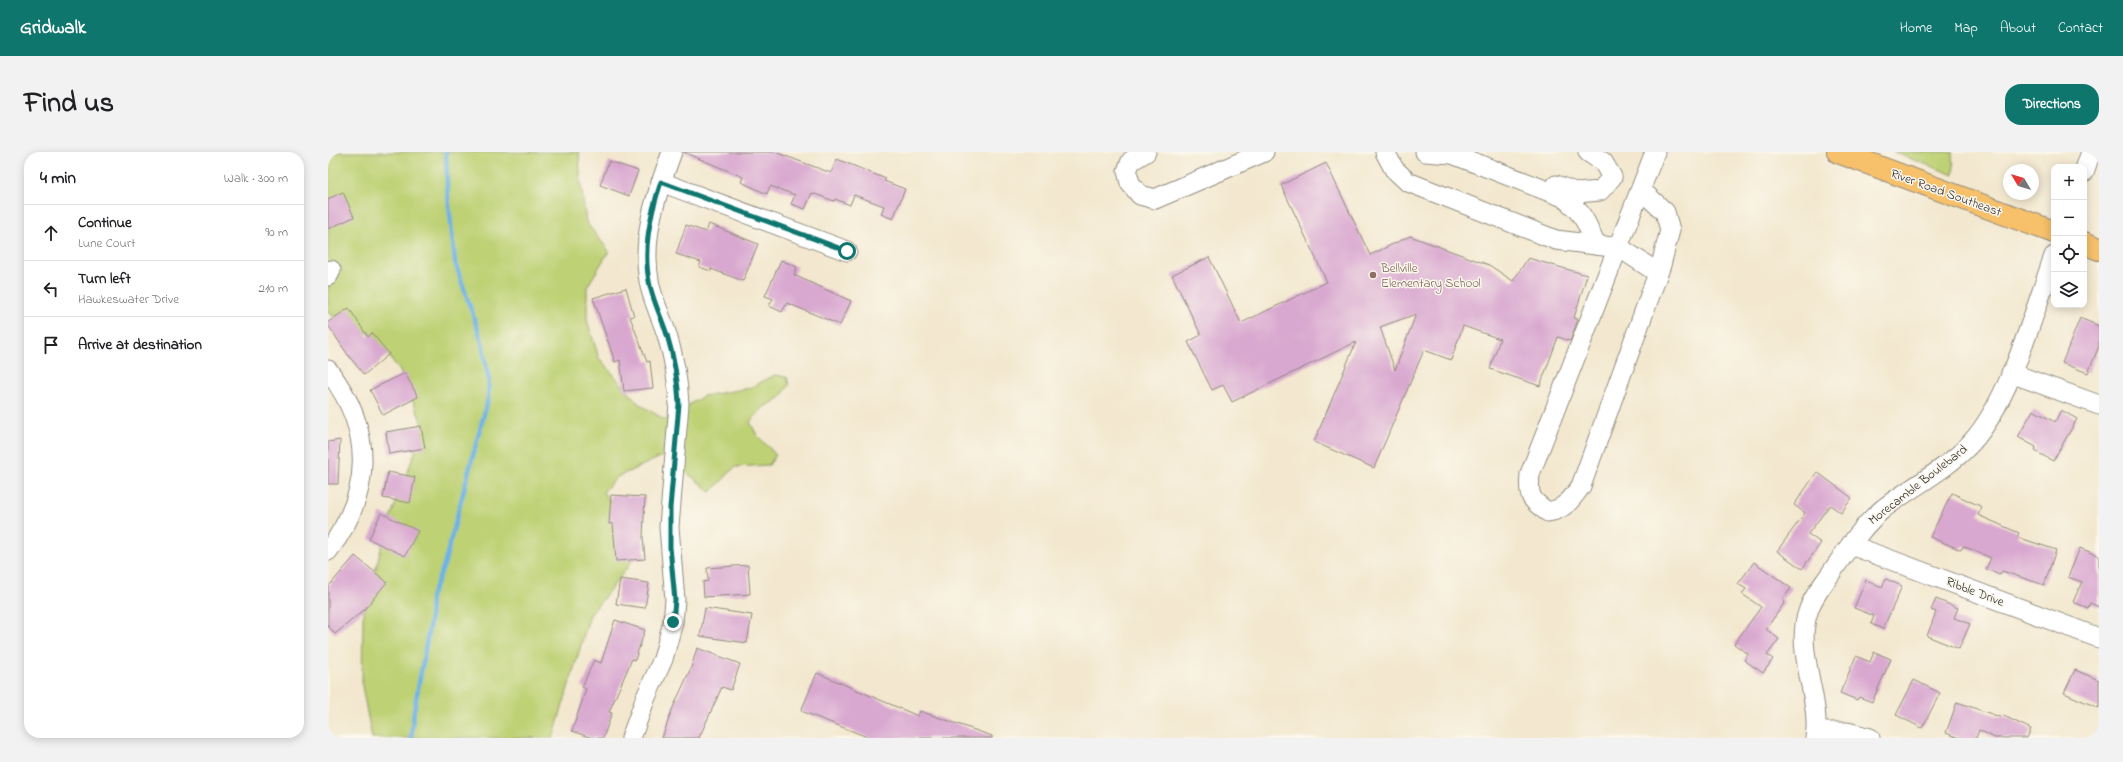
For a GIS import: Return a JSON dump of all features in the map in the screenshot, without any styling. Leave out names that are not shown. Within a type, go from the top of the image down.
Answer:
[{"type":"main road","name":"River Road Southeast","points":[[1838,152],[2051,231]]},
{"type":"main road","points":[[2087,244],[2099,249]]},
{"type":"street","points":[[631,738],[669,641],[673,622],[675,600],[669,527],[679,404],[678,386],[675,363],[650,285],[648,268],[648,231],[661,182],[672,152]]},
{"type":"street","points":[[1146,152],[1131,161],[1127,171],[1130,184],[1140,195],[1155,199],[1264,152]]},
{"type":"street","points":[[1385,152],[1394,169],[1408,182],[1556,240],[1620,248],[1658,273]]},
{"type":"street","points":[[1425,152],[1452,154],[1563,197],[1576,206],[1586,221],[1596,245]]},
{"type":"street","points":[[1472,152],[1577,193],[1600,191],[1612,177],[1603,162],[1588,152]]},
{"type":"street","points":[[1641,190],[1665,212],[1670,230],[1658,273],[1581,486],[1570,502],[1558,510],[1548,512],[1536,504],[1528,491],[1530,474],[1620,248],[1641,190],[1655,152]]},
{"type":"street","points":[[2087,164],[2091,152]]},
{"type":"street","points":[[661,182],[847,251]]},
{"type":"street","name":"Morecamble Boulebard","points":[[1816,735],[1805,649],[1805,622],[1809,609],[1817,594],[1851,545],[1874,517],[1941,469],[1971,443],[1992,414],[2011,373],[2051,264]]},
{"type":"street","points":[[328,370],[347,397],[354,415],[361,449],[362,471],[359,492],[352,515],[341,535],[328,552]]},
{"type":"street","points":[[2011,373],[2099,405]]},
{"type":"street","name":"Ribble Drive","points":[[1851,545],[2099,638]]},
{"type":"street","points":[[1816,735],[1847,732],[1870,738]]},
{"type":"green space","points":[[328,152],[579,152],[580,176],[586,222],[609,251],[587,287],[587,320],[599,358],[638,403],[665,420],[703,396],[750,388],[775,375],[787,377],[789,385],[780,398],[764,407],[750,422],[757,435],[776,455],[769,465],[735,467],[711,492],[665,455],[617,477],[603,492],[629,527],[631,563],[590,615],[553,738],[372,738],[362,686],[363,617],[386,529],[424,428],[400,371],[374,336],[328,313]]},
{"type":"green space","points":[[1893,152],[1953,152],[1954,175]]},
{"type":"building","points":[[683,152],[775,152],[831,173],[837,159],[886,179],[884,181],[905,189],[893,219],[881,214],[884,206],[854,195],[850,205],[835,199],[834,201],[812,193],[805,209],[791,204],[795,195],[770,186],[767,194],[741,182],[743,177]]},
{"type":"building","points":[[609,161],[638,171],[629,196],[600,185]]},
{"type":"building","name":"Bellville Elementary School","points":[[1326,163],[1370,255],[1410,236],[1489,265],[1513,281],[1528,258],[1587,275],[1574,318],[1578,319],[1570,341],[1558,337],[1540,386],[1490,369],[1500,339],[1463,326],[1451,360],[1424,350],[1374,468],[1314,442],[1356,342],[1232,402],[1223,385],[1212,390],[1188,342],[1201,335],[1172,275],[1209,257],[1241,323],[1327,282],[1281,185]],"holes":[[[1416,314],[1395,370],[1380,327]]]},
{"type":"building","points":[[343,192],[354,217],[328,229],[328,199]]},
{"type":"building","points":[[709,224],[758,244],[743,281],[711,269],[711,271],[699,267],[701,262],[676,254],[686,225],[706,232]]},
{"type":"building","points":[[781,260],[797,267],[794,275],[851,301],[840,325],[787,303],[782,312],[769,306],[773,299],[765,296]]},
{"type":"building","points":[[626,288],[634,316],[630,317],[647,362],[650,361],[653,388],[624,391],[620,360],[615,362],[593,298]]},
{"type":"building","points":[[349,308],[368,337],[372,333],[389,354],[364,375],[348,355],[328,325],[328,322]]},
{"type":"building","points":[[2080,318],[2099,326],[2099,346],[2088,373],[2062,363]]},
{"type":"building","points":[[405,373],[418,397],[383,415],[370,390]]},
{"type":"building","points":[[2033,410],[2055,422],[2061,410],[2077,419],[2053,461],[2035,451],[2036,447],[2018,437]]},
{"type":"building","points":[[421,426],[425,448],[389,454],[386,432]]},
{"type":"building","points":[[340,440],[338,484],[328,484],[328,442]]},
{"type":"building","points":[[388,472],[415,477],[410,503],[383,498]]},
{"type":"building","points":[[1817,472],[1852,498],[1841,513],[1830,505],[1808,534],[1821,543],[1802,569],[1777,551],[1805,513],[1794,505]]},
{"type":"building","points":[[1952,493],[1982,507],[1978,515],[2019,533],[2017,537],[2056,550],[2044,585],[2002,571],[2000,575],[1986,569],[1991,558],[1963,546],[1961,550],[1930,537]]},
{"type":"building","points":[[611,495],[645,497],[643,537],[645,559],[616,561],[613,524],[609,524]]},
{"type":"building","points":[[381,513],[418,531],[405,556],[369,539]]},
{"type":"building","points":[[2080,548],[2099,556],[2099,607],[2090,603],[2088,608],[2073,602],[2082,582],[2068,577]]},
{"type":"building","points":[[355,556],[387,582],[364,610],[335,634],[328,626],[328,587]]},
{"type":"building","points":[[1754,562],[1791,588],[1782,600],[1785,602],[1766,629],[1779,639],[1767,655],[1773,659],[1763,673],[1744,660],[1748,654],[1734,644],[1761,607],[1742,594],[1746,589],[1738,584]]},
{"type":"building","points":[[748,565],[750,594],[704,597],[703,582],[708,581],[707,568]]},
{"type":"building","points":[[620,579],[649,583],[645,608],[616,604]]},
{"type":"building","points":[[1886,579],[1902,586],[1883,629],[1871,624],[1874,616],[1854,608],[1866,580],[1882,587]]},
{"type":"building","points":[[1936,599],[1958,608],[1954,618],[1970,624],[1959,649],[1927,636],[1936,612],[1931,610]]},
{"type":"building","points":[[705,608],[752,615],[747,643],[700,636]]},
{"type":"building","points":[[615,620],[645,630],[635,660],[632,659],[609,712],[612,713],[603,738],[592,738],[572,731],[586,689],[582,687],[594,660],[601,663]]},
{"type":"building","points":[[697,648],[740,664],[731,690],[722,687],[699,738],[662,738],[672,710],[691,668]]},
{"type":"building","points":[[1874,652],[1891,659],[1872,702],[1859,697],[1857,700],[1840,693],[1856,656],[1870,662]]},
{"type":"building","points":[[2075,670],[2099,680],[2099,708],[2064,693]]},
{"type":"building","points":[[817,673],[918,716],[920,711],[992,736],[992,738],[870,738],[801,711]]},
{"type":"building","points":[[1914,680],[1940,693],[1922,728],[1896,715]]},
{"type":"building","points":[[1957,702],[2000,717],[2002,715],[2031,729],[2027,738],[1995,738],[1979,730],[1976,738],[1959,738],[1946,733]]},
{"type":"waterway","points":[[411,738],[414,710],[430,623],[431,597],[444,565],[488,399],[489,381],[482,342],[455,262],[447,186],[446,152]]},
{"type":"place","name":"Bellville Elementary School","points":[[1373,275]]},
{"type":"route","points":[[673,622],[675,600],[669,527],[679,404],[678,386],[672,351],[650,285],[648,268],[648,231],[661,182],[847,251]]}]
